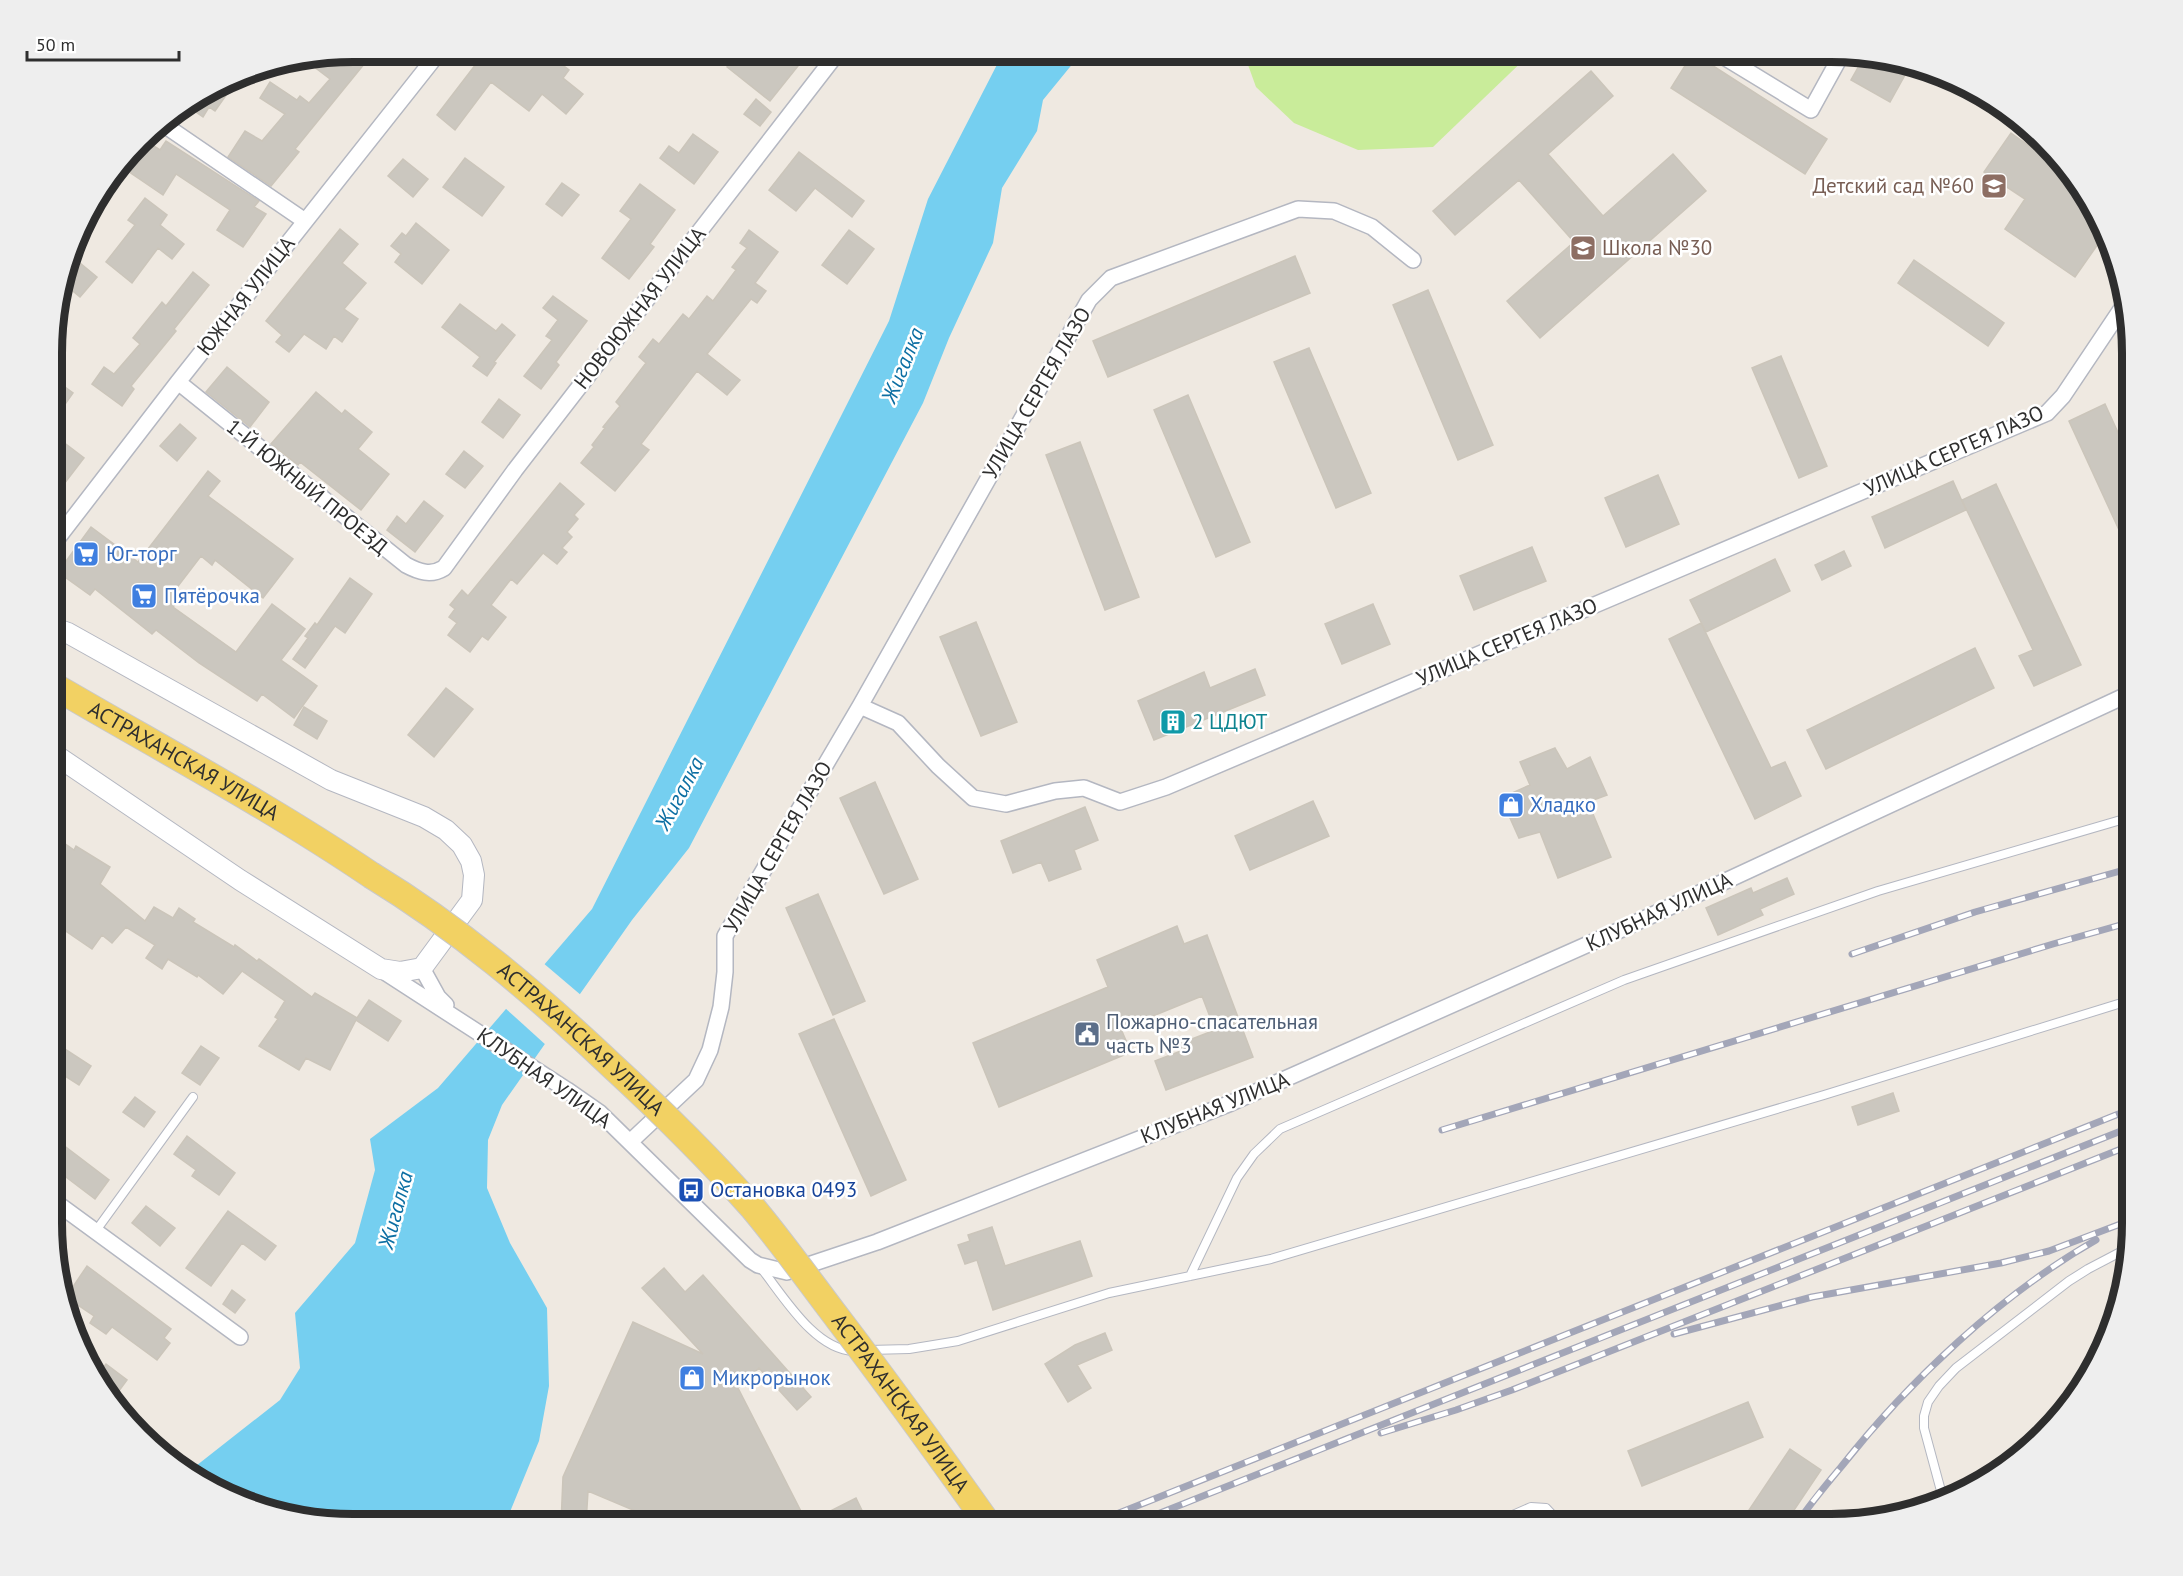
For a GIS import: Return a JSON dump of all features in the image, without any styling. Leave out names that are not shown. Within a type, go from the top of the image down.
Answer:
[{"type":"main road","name":"АСТРАХАНСКАЯ УЛИЦА","points":[[62,691],[371,875],[444,923],[527,988],[643,1094],[752,1208],[798,1264],[886,1380],[981,1514]]},
{"type":"street","name":"ЮЖНАЯ УЛИЦА","points":[[62,533],[431,62]]},
{"type":"street","name":"НОВОЮЖНАЯ УЛИЦА","points":[[444,568],[535,444],[830,62]]},
{"type":"street","points":[[1732,62],[1811,110],[1837,62]]},
{"type":"street","points":[[168,128],[305,221]]},
{"type":"street","name":"УЛИЦА СЕРГЕЯ ЛАЗО","points":[[630,1142],[696,1080],[710,1050],[721,1007],[724,936],[860,706],[1089,300],[1111,278],[1298,209],[1334,211],[1372,227],[1413,260]]},
{"type":"street","name":"УЛИЦА СЕРГЕЯ ЛАЗО","points":[[860,706],[898,723],[973,798],[1006,804],[1055,791],[1084,788],[1120,802],[1166,787],[2047,412],[2063,396],[2119,313]]},
{"type":"street","name":"1-Й ЮЖНЫЙ ПРОЕЗД","points":[[178,382],[406,565],[424,573],[432,573],[444,568]]},
{"type":"street","points":[[62,631],[331,780],[424,818],[446,830],[462,845],[471,861],[474,875],[472,900],[422,968],[410,972],[381,969],[240,880],[62,759]]},
{"type":"street","name":"КЛУБНАЯ УЛИЦА","points":[[381,969],[600,1113],[750,1260],[758,1265],[787,1272],[876,1242],[1231,1103],[1620,930],[2122,697]]},
{"type":"street","points":[[422,968],[438,998],[460,1020]]},
{"type":"street","points":[[62,1207],[240,1337]]},
{"type":"lane","points":[[1190,1276],[1237,1178],[1254,1154],[1280,1129],[1624,980],[1878,891],[2122,820]]},
{"type":"lane","points":[[758,1265],[814,1334],[830,1345],[851,1351],[909,1349],[958,1341],[1109,1293],[1283,1256],[1824,1095],[2122,1003]]},
{"type":"lane","points":[[95,1232],[193,1098]]},
{"type":"lane","points":[[1941,1492],[1924,1428],[1924,1416],[1928,1402],[1939,1386],[1956,1368],[2069,1281],[2120,1252]]},
{"type":"lane","points":[[1515,1514],[1531,1507],[1546,1508],[1552,1514]]},
{"type":"green space","points":[[1247,62],[1522,62],[1433,147],[1358,150],[1294,123],[1256,87]]},
{"type":"water","name":"Жигалка","points":[[998,62],[1074,62],[1043,100],[1037,131],[1002,188],[993,243],[949,338],[923,403],[689,848],[632,920],[502,1105],[488,1140],[487,1188],[510,1243],[547,1308],[549,1386],[539,1441],[509,1514],[333,1514],[314,1512],[259,1499],[207,1476],[194,1468],[280,1400],[300,1368],[295,1313],[355,1243],[375,1170],[370,1139],[438,1088],[592,909],[889,321],[928,199]]},
{"type":"pier","points":[[542,962],[582,996],[547,1046],[504,1007]]},
{"type":"building","points":[[366,62],[295,149],[299,152],[271,186],[228,157],[245,131],[262,141],[285,114],[260,98],[270,82],[297,100],[300,96],[309,103],[330,79],[311,64]]},
{"type":"building","points":[[478,62],[558,62],[569,70],[563,78],[583,94],[566,114],[542,94],[529,111],[491,82],[455,130],[437,115]]},
{"type":"building","points":[[731,62],[801,62],[770,101],[727,67]]},
{"type":"building","points":[[1687,62],[1707,62],[1827,139],[1805,174],[1671,88]]},
{"type":"building","points":[[1860,63],[1907,71],[1890,102],[1851,80]]},
{"type":"building","points":[[1591,71],[1613,96],[1548,154],[1603,216],[1673,154],[1706,191],[1540,338],[1507,301],[1574,242],[1519,180],[1455,235],[1433,211]]},
{"type":"building","points":[[223,91],[227,94],[215,111],[209,107],[203,117],[192,109]]},
{"type":"building","points":[[756,99],[771,112],[760,126],[744,114]]},
{"type":"building","points":[[2011,133],[2049,160],[2083,207],[2099,242],[2075,277],[2005,229],[2025,199],[1984,172]]},
{"type":"building","points":[[693,134],[718,152],[694,184],[660,158],[669,146],[679,153]]},
{"type":"building","points":[[166,141],[259,201],[254,207],[266,214],[243,247],[217,230],[230,210],[176,174],[163,195],[126,170],[150,144],[160,150]]},
{"type":"building","points":[[799,152],[864,201],[852,217],[815,188],[796,211],[769,190]]},
{"type":"building","points":[[465,158],[504,187],[482,216],[443,187]]},
{"type":"building","points":[[403,159],[428,179],[413,197],[388,176]]},
{"type":"building","points":[[562,183],[579,195],[562,216],[546,204]]},
{"type":"building","points":[[640,184],[675,210],[650,244],[654,247],[629,279],[602,258],[631,219],[620,211]]},
{"type":"building","points":[[145,198],[167,215],[160,225],[184,244],[172,259],[158,248],[132,283],[106,262],[135,225],[128,220]]},
{"type":"building","points":[[416,223],[449,250],[422,284],[395,262],[401,254],[391,246],[402,233],[406,236]]},
{"type":"building","points":[[340,229],[358,244],[342,263],[366,283],[344,309],[358,319],[342,342],[334,336],[326,349],[304,334],[289,352],[276,342],[282,335],[266,321]]},
{"type":"building","points":[[749,230],[778,252],[755,283],[766,291],[757,303],[751,299],[707,354],[740,380],[727,395],[697,371],[641,444],[649,450],[615,491],[581,463],[594,447],[592,445],[605,428],[603,427],[620,406],[616,402],[646,363],[639,357],[653,339],[659,344],[683,314],[689,319],[707,296],[713,301],[736,270],[732,267],[747,248],[740,243]]},
{"type":"building","points":[[849,230],[874,249],[847,284],[822,265]]},
{"type":"building","points":[[1295,256],[1310,293],[1108,377],[1093,341]]},
{"type":"building","points":[[1914,260],[2004,323],[1988,346],[1898,283]]},
{"type":"building","points":[[80,263],[97,277],[80,297],[69,288],[73,271]]},
{"type":"building","points":[[193,272],[209,285],[174,329],[176,331],[131,386],[134,389],[122,406],[92,384],[104,367],[114,374],[140,344],[133,338],[162,302],[166,306]]},
{"type":"building","points":[[1428,290],[1493,445],[1458,460],[1393,305]]},
{"type":"building","points":[[553,296],[587,321],[556,362],[559,365],[541,389],[524,376],[552,340],[546,336],[558,320],[543,308]]},
{"type":"building","points":[[460,304],[496,331],[502,324],[515,335],[494,362],[496,363],[487,376],[473,366],[480,357],[442,327]]},
{"type":"building","points":[[1309,348],[1371,493],[1336,508],[1274,362]]},
{"type":"building","points":[[1781,356],[1827,466],[1799,478],[1752,368]]},
{"type":"building","points":[[227,367],[269,402],[250,427],[206,392]]},
{"type":"building","points":[[62,385],[73,393],[62,409]]},
{"type":"building","points":[[316,392],[342,414],[345,410],[372,432],[358,449],[389,474],[361,510],[300,462],[298,465],[271,444]]},
{"type":"building","points":[[1188,395],[1250,542],[1216,557],[1154,410]]},
{"type":"building","points":[[499,399],[520,415],[503,438],[482,422]]},
{"type":"building","points":[[2105,404],[2122,441],[2122,536],[2069,421]]},
{"type":"building","points":[[180,424],[196,438],[177,461],[160,446]]},
{"type":"building","points":[[62,441],[84,458],[62,487]]},
{"type":"building","points":[[1080,442],[1139,597],[1105,610],[1046,455]]},
{"type":"building","points":[[464,451],[483,466],[465,488],[446,474]]},
{"type":"building","points":[[208,471],[220,481],[208,496],[293,559],[263,598],[215,560],[212,565],[201,556],[175,590],[182,596],[173,607],[236,652],[272,604],[305,629],[281,660],[317,686],[294,718],[262,694],[257,701],[199,663],[156,630],[152,634],[95,589],[90,595],[62,575],[62,567],[91,527],[138,562]]},
{"type":"building","points":[[1658,475],[1679,524],[1626,547],[1605,498]]},
{"type":"building","points":[[1953,481],[1966,510],[1885,548],[1872,517]]},
{"type":"building","points":[[560,483],[584,504],[574,515],[578,519],[567,532],[572,537],[562,548],[567,552],[557,564],[543,553],[517,584],[511,579],[491,605],[506,617],[488,640],[482,636],[470,652],[448,635],[457,623],[449,617],[455,609],[450,605],[462,590],[468,596]]},
{"type":"building","points":[[1996,484],[2081,665],[2034,686],[2019,656],[2033,650],[1962,500]]},
{"type":"building","points":[[424,501],[443,516],[415,552],[387,530],[397,516],[406,524]]},
{"type":"building","points":[[1532,547],[1546,581],[1474,610],[1460,576]]},
{"type":"building","points":[[1844,551],[1851,566],[1822,580],[1815,565]]},
{"type":"building","points":[[1775,559],[1790,591],[1706,632],[1690,600]]},
{"type":"building","points":[[350,578],[372,594],[345,633],[335,626],[305,668],[293,659],[308,638],[305,636],[315,623],[317,625]]},
{"type":"building","points":[[1373,604],[1390,644],[1342,664],[1325,624]]},
{"type":"building","points":[[976,622],[1017,722],[981,736],[940,637]]},
{"type":"building","points":[[1701,623],[1771,768],[1785,762],[1801,796],[1755,819],[1669,639]]},
{"type":"building","points":[[1975,648],[1994,688],[1826,769],[1807,730]]},
{"type":"building","name":"2 ЦДЮТ","points":[[1255,669],[1265,695],[1154,740],[1138,701],[1204,672],[1210,688]]},
{"type":"building","points":[[446,688],[473,709],[434,757],[408,735]]},
{"type":"building","points":[[304,707],[327,721],[317,739],[294,725]]},
{"type":"building","points":[[1555,748],[1567,769],[1590,757],[1607,795],[1588,802],[1611,857],[1558,878],[1540,832],[1519,838],[1501,798],[1530,785],[1520,762]]},
{"type":"building","points":[[875,782],[918,879],[884,894],[840,798]]},
{"type":"building","points":[[1313,801],[1329,836],[1250,870],[1235,836]]},
{"type":"building","points":[[1085,807],[1098,840],[1074,850],[1081,869],[1049,881],[1041,862],[1013,873],[1001,841]]},
{"type":"building","points":[[62,842],[74,850],[76,846],[110,867],[100,884],[145,921],[154,907],[173,918],[179,908],[195,919],[193,922],[234,947],[235,945],[257,961],[259,959],[312,997],[315,993],[357,1018],[369,1000],[401,1021],[388,1041],[356,1020],[330,1070],[306,1058],[299,1070],[259,1046],[278,1019],[275,1017],[285,1001],[242,971],[223,994],[198,975],[197,977],[168,959],[162,969],[146,958],[155,945],[126,927],[112,943],[102,935],[92,949],[62,928]]},
{"type":"building","points":[[1787,878],[1794,894],[1760,909],[1763,915],[1718,935],[1706,908],[1751,888],[1753,893]]},
{"type":"building","points":[[818,894],[865,1001],[833,1015],[786,908]]},
{"type":"building","points":[[1177,926],[1184,944],[1207,935],[1253,1057],[1166,1090],[1155,1061],[1181,1051],[1179,1044],[1215,1030],[1202,996],[1121,1029],[1131,1052],[999,1107],[973,1043],[1108,987],[1097,960]]},
{"type":"building","points":[[834,1019],[906,1180],[871,1196],[799,1034]]},
{"type":"building","points":[[201,1046],[219,1058],[200,1085],[182,1073]]},
{"type":"building","points":[[62,1047],[91,1066],[79,1085],[62,1074]]},
{"type":"building","points":[[1893,1093],[1899,1111],[1858,1125],[1852,1107]]},
{"type":"building","points":[[135,1097],[155,1112],[144,1127],[123,1112]]},
{"type":"building","points":[[187,1136],[235,1173],[219,1195],[192,1176],[196,1170],[174,1154]]},
{"type":"building","points":[[62,1144],[109,1180],[95,1199],[62,1174]]},
{"type":"building","points":[[146,1206],[175,1228],[160,1246],[132,1223]]},
{"type":"building","points":[[228,1211],[276,1246],[265,1260],[242,1243],[211,1286],[186,1268]]},
{"type":"building","points":[[992,1227],[1005,1266],[1080,1241],[1092,1276],[993,1310],[977,1260],[965,1264],[958,1245],[970,1241],[968,1235]]},
{"type":"building","points":[[87,1266],[171,1329],[164,1338],[170,1343],[157,1360],[112,1327],[106,1334],[90,1323],[94,1316],[72,1301],[69,1292]]},
{"type":"building","name":"Микрорынок","points":[[664,1268],[685,1292],[703,1275],[811,1397],[797,1410],[759,1368],[738,1388],[802,1514],[643,1514],[588,1491],[587,1514],[561,1514],[563,1477],[633,1322],[703,1354],[642,1288]]},
{"type":"building","points":[[232,1290],[245,1300],[235,1313],[223,1304]]},
{"type":"building","points":[[1105,1333],[1112,1350],[1077,1365],[1091,1388],[1068,1402],[1045,1364],[1075,1345]]},
{"type":"building","points":[[106,1364],[127,1380],[117,1394],[110,1385],[101,1370]]},
{"type":"building","points":[[1748,1402],[1763,1437],[1642,1486],[1628,1451]]},
{"type":"building","points":[[1790,1449],[1821,1470],[1791,1514],[1746,1514]]},
{"type":"building","name":"Микрорынок","points":[[856,1498],[864,1514],[825,1514]]},
{"type":"railway","points":[[1852,954],[1975,912],[2122,871]]},
{"type":"railway","points":[[1442,1130],[2122,925]]},
{"type":"railway","points":[[1117,1514],[2122,1113]]},
{"type":"railway","points":[[1158,1514],[2122,1131]]},
{"type":"railway","points":[[1381,1433],[1512,1390],[2122,1149]]},
{"type":"railway","points":[[1674,1334],[1812,1297],[2001,1263],[2049,1251],[2122,1223]]},
{"type":"railway","points":[[1804,1514],[1867,1435],[1926,1372],[1991,1313],[2026,1286],[2096,1240]]},
{"type":"place","name":"Детский сад №60","points":[[1994,186]]},
{"type":"place","name":"Школа №30","points":[[1583,248]]},
{"type":"place","name":"Юг-торг","points":[[86,554]]},
{"type":"place","name":"Пятёрочка","points":[[144,596]]},
{"type":"place","name":"2 ЦДЮТ","points":[[1173,722]]},
{"type":"place","name":"Хладко","points":[[1511,805]]},
{"type":"place","name":"Пожарно-спасательная часть №3","points":[[1087,1034]]},
{"type":"place","name":"Остановка 0493","points":[[691,1190]]},
{"type":"place","name":"Микрорынок","points":[[692,1378]]}]
